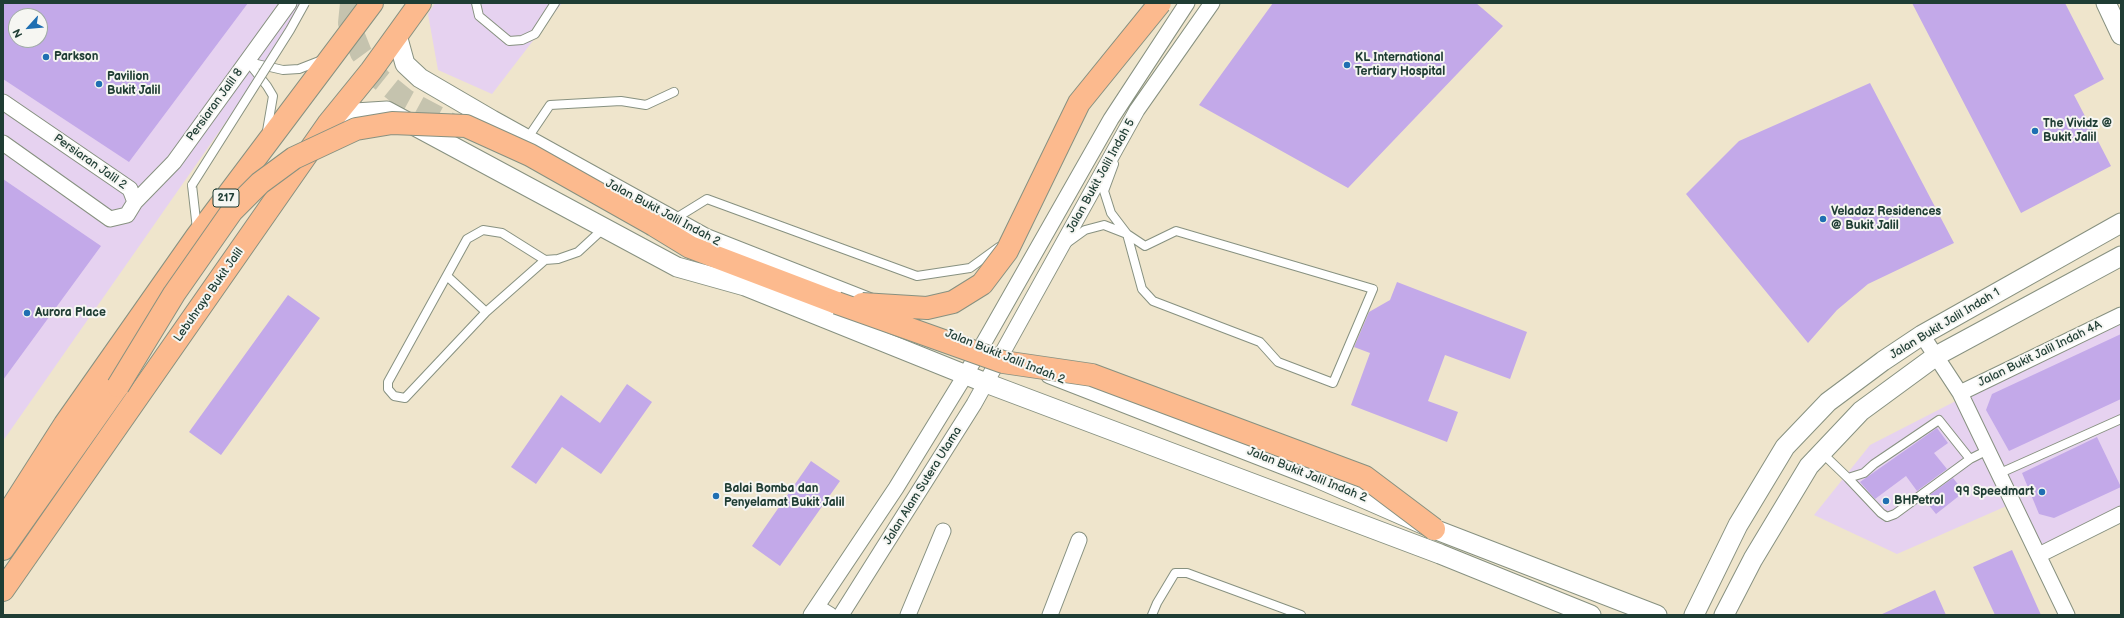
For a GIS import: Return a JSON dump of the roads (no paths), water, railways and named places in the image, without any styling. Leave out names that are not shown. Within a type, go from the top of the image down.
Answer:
[{"type":"highway","name":"217","points":[[3,521],[65,424],[197,236],[263,147],[336,54],[372,3]]},
{"type":"highway","name":"Lebuhraya Bukit Jalil","points":[[3,590],[328,124],[420,3]]},
{"type":"highway","points":[[837,303],[927,308],[953,302],[982,284],[1007,251],[1079,103],[1160,3]]},
{"type":"highway","points":[[3,549],[118,386],[174,294],[232,211],[260,184],[294,158],[356,129],[392,123],[466,126],[498,139],[544,163],[690,247],[837,303],[1003,362],[1092,375],[1365,477],[1434,529]]},
{"type":"street","name":"Persiaran Jalil 8","points":[[135,202],[174,162],[288,3]]},
{"type":"street","name":"Jalan Bukit Jalil Indah 5","points":[[966,374],[980,347],[1111,120],[1187,3]]},
{"type":"street","name":"Jalan Bukit Jalil Indah 5","points":[[1001,356],[1137,110],[1212,3]]},
{"type":"street","points":[[2106,3],[2121,35]]},
{"type":"street","name":"Jalan Bukit Jalil Indah 2","points":[[397,35],[404,64],[420,78],[526,139],[705,238],[1001,356],[1316,477],[1434,529],[1657,615]]},
{"type":"street","name":"Persiaran Jalil 2","points":[[3,102],[130,189],[135,202],[128,215],[110,219],[3,143]]},
{"type":"street","points":[[328,124],[355,113],[387,111],[677,267],[745,286],[986,383],[1440,554],[1591,615]]},
{"type":"street","name":"Jalan Bukit Jalil Indah 1","points":[[1694,615],[1738,525],[1785,447],[1828,402],[1922,335],[2121,223]]},
{"type":"street","name":"Jalan Bukit Jalil Indah 1","points":[[1724,615],[1753,559],[1809,466],[1820,452],[1861,411],[1936,356],[2121,256]]},
{"type":"street","name":"Jalan Bukit Jalil Indah 4A","points":[[1960,393],[2121,315]]},
{"type":"street","points":[[1922,335],[1960,393],[1986,451],[2039,555],[2067,615]]},
{"type":"street","name":"Jalan Alam Sutera Utama","points":[[841,615],[958,430],[1001,356]]},
{"type":"street","name":"Jalan Alam Sutera Utama","points":[[814,611],[896,488],[966,374]]},
{"type":"street","points":[[2039,555],[2121,514]]},
{"type":"street","points":[[908,615],[943,531]]},
{"type":"street","points":[[1050,615],[1079,540]]},
{"type":"street","points":[[850,555],[869,569]]},
{"type":"street","points":[[814,611],[830,615]]},
{"type":"lane","points":[[197,236],[192,185],[286,37],[305,3]]},
{"type":"lane","points":[[476,3],[479,16],[509,41],[522,40],[535,34],[555,3]]},
{"type":"lane","points":[[263,147],[273,96],[248,62],[283,70],[298,69],[336,54]]},
{"type":"lane","points":[[526,139],[550,105],[621,101],[646,105],[674,92]]},
{"type":"lane","points":[[673,220],[707,199],[917,276],[970,268],[998,248],[1067,114]]},
{"type":"lane","points":[[1061,247],[1085,230],[1104,225],[1127,234],[1145,246],[1176,231],[1373,289],[1333,383],[1278,362],[1260,342],[1153,301],[1142,288],[1127,234],[1111,213],[1104,191],[1126,131]]},
{"type":"lane","points":[[545,260],[486,312],[405,398],[394,396],[388,389],[388,382],[467,239],[483,230],[502,233],[545,260],[558,259],[578,252],[604,227]]},
{"type":"lane","points":[[447,276],[486,312]]},
{"type":"lane","points":[[1998,474],[2121,419]]},
{"type":"lane","points":[[1848,478],[1864,474],[1874,464],[1939,420],[1970,459]]},
{"type":"lane","points":[[1820,452],[1848,478],[1881,513],[1887,517],[1895,514],[1970,459],[1986,451]]},
{"type":"lane","points":[[1152,615],[1157,603],[1175,573],[1187,573],[1301,615]]},
{"type":"tunnel","points":[[351,3],[349,23],[361,53],[380,79],[406,100],[458,128]]},
{"type":"place","name":"Parkson","points":[[46,57]]},
{"type":"place","name":"KL International Tertiary Hospital","points":[[1347,65]]},
{"type":"place","name":"Pavilion Bukit Jalil","points":[[99,84]]},
{"type":"place","name":"The Vividz @ Bukit Jalil","points":[[2035,131]]},
{"type":"place","name":"Veladaz Residences @ Bukit Jalil","points":[[1823,219]]},
{"type":"place","name":"Aurora Place","points":[[27,313]]},
{"type":"place","name":"99 Speedmart","points":[[2042,492]]},
{"type":"place","name":"Balai Bomba dan Penyelamat Bukit Jalil","points":[[716,496]]},
{"type":"place","name":"BHPetrol","points":[[1886,501]]}]
